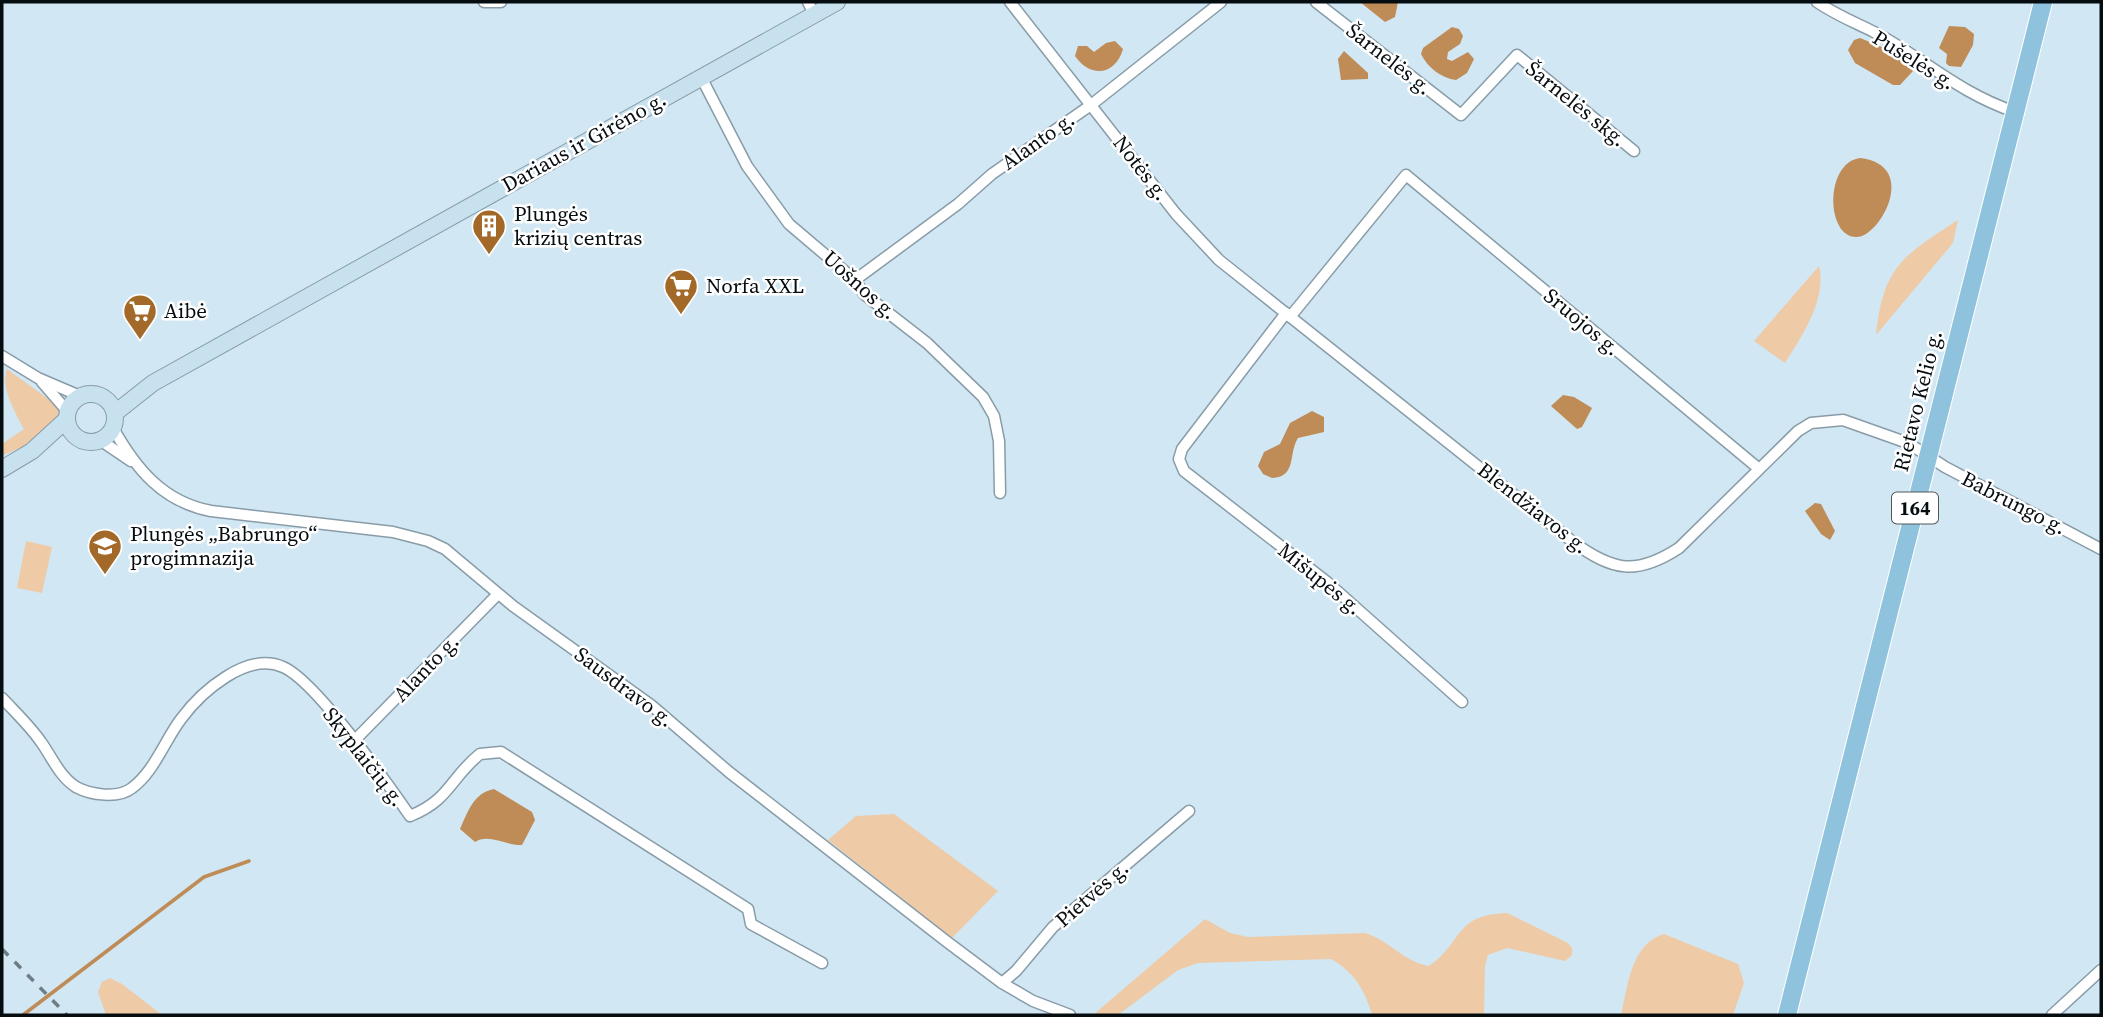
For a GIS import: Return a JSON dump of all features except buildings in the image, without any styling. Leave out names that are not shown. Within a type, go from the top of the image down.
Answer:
[{"type":"main road","name":"Dariaus ir Girėno g.","points":[[80,396],[93,393],[106,398],[149,385],[701,77],[811,8],[836,2]]},
{"type":"main road","name":"Rietavo Kelio g.","points":[[1787,1015],[2043,2]]},
{"type":"main road","name":"Dariaus ir Girėno g.","points":[[100,440],[114,421],[149,385]]},
{"type":"main road","points":[[32,451],[67,416],[80,396]]},
{"type":"main road","points":[[106,398],[114,421]]},
{"type":"main road","points":[[67,416],[76,437]]},
{"type":"main road","points":[[2,469],[32,451],[76,437],[88,442],[100,440]]},
{"type":"street","points":[[484,2],[501,2]]},
{"type":"street","name":"Notės g.","points":[[1010,2],[1176,214],[1219,260],[1288,315]]},
{"type":"street","name":"Alanto g.","points":[[855,280],[919,234],[992,174],[1091,105],[1222,2]]},
{"type":"street","name":"Šarnelės g.","points":[[1316,2],[1461,115]]},
{"type":"street","name":"Pušelės g.","points":[[1817,2],[1849,22],[1874,32],[1968,94],[2015,112]]},
{"type":"street","name":"Šarnelės skg.","points":[[1461,115],[1517,55],[1634,151]]},
{"type":"street","name":"Uošnos g.","points":[[701,77],[747,166],[789,223],[855,280],[864,294],[927,342],[984,397],[994,416],[999,441],[1000,492]]},
{"type":"street","name":"Sruojos g.","points":[[1288,315],[1406,175],[1759,468]]},
{"type":"street","name":"Mišupės g.","points":[[1288,315],[1187,441],[1179,459],[1184,471],[1327,582],[1462,702]]},
{"type":"street","name":"Blendžiavos g.","points":[[1288,315],[1573,542],[1610,564],[1630,569],[1671,554],[1798,431],[1811,423],[1826,420],[1864,427],[1928,454]]},
{"type":"street","points":[[2,356],[37,378],[80,396]]},
{"type":"street","points":[[37,378],[67,416]]},
{"type":"street","name":"Sausdravo g.","points":[[114,421],[136,465]]},
{"type":"street","name":"Sausdravo g.","points":[[100,440],[136,465],[169,496],[198,509],[393,531],[428,541],[457,558],[498,594],[651,705],[729,772],[1002,983],[1033,1001],[1070,1015]]},
{"type":"street","name":"Babrungo g.","points":[[1928,454],[1945,467],[2101,549]]},
{"type":"street","name":"Alanto g.","points":[[354,741],[498,594]]},
{"type":"street","name":"Skyplaičių g.","points":[[2,698],[41,741],[57,769],[76,787],[93,793],[116,795],[132,788],[151,766],[182,718],[204,695],[226,678],[257,664],[284,667],[300,678],[368,757],[410,816],[431,808],[480,754],[492,752],[511,756],[617,828],[748,909],[751,924],[822,963]]},
{"type":"street","name":"Pietvės g.","points":[[1002,983],[1016,971],[1053,926],[1189,811]]},
{"type":"street","points":[[2052,1015],[2101,970]]},
{"type":"shaded area","points":[[1360,2],[1398,2],[1395,17],[1385,22]]},
{"type":"shaded area","points":[[1949,26],[1965,27],[1974,34],[1973,45],[1961,67],[1949,66],[1946,63],[1947,54],[1939,48]]},
{"type":"shaded area","points":[[1452,27],[1459,29],[1463,36],[1460,44],[1448,52],[1447,59],[1452,61],[1468,52],[1474,59],[1467,73],[1456,80],[1436,72],[1421,54],[1423,48]]},
{"type":"shaded area","points":[[1860,38],[1894,52],[1911,63],[1913,71],[1900,85],[1893,85],[1855,63],[1848,50],[1854,40]]},
{"type":"shaded area","points":[[1115,41],[1123,49],[1114,65],[1108,69],[1095,71],[1075,56],[1078,46],[1087,46],[1094,52],[1106,43]]},
{"type":"shaded area","points":[[1344,51],[1368,73],[1368,79],[1341,80],[1338,59]]},
{"type":"shaded area","points":[[1860,158],[1878,163],[1888,173],[1891,186],[1890,200],[1876,226],[1857,237],[1847,234],[1839,226],[1833,200],[1840,173],[1848,163]]},
{"type":"shaded area","points":[[1958,220],[1953,243],[1876,335],[1884,293],[1899,265],[1923,243]]},
{"type":"shaded area","points":[[1819,266],[1821,279],[1816,304],[1785,363],[1754,341]]},
{"type":"shaded area","points":[[7,369],[58,406],[59,416],[56,424],[40,438],[2,456],[2,444],[24,429],[5,384]]},
{"type":"shaded area","points":[[1563,395],[1574,397],[1592,408],[1582,427],[1577,429],[1551,406]]},
{"type":"shaded area","points":[[1312,411],[1324,417],[1324,432],[1298,438],[1291,464],[1285,474],[1272,478],[1263,474],[1258,466],[1264,452],[1280,444],[1290,423]]},
{"type":"shaded area","points":[[1815,503],[1821,504],[1835,531],[1830,540],[1821,534],[1805,511]]},
{"type":"shaded area","points":[[26,541],[52,547],[42,593],[17,588]]},
{"type":"shaded area","points":[[494,789],[532,812],[535,820],[522,845],[492,839],[475,842],[460,829],[476,799]]},
{"type":"shaded area","points":[[894,814],[998,891],[952,938],[828,840],[856,816]]},
{"type":"shaded area","points":[[1507,913],[1568,943],[1572,948],[1572,955],[1565,961],[1507,948],[1488,955],[1485,966],[1484,1015],[1372,1015],[1358,982],[1331,959],[1198,963],[1178,970],[1118,1015],[1093,1015],[1205,919],[1230,933],[1248,937],[1365,933],[1412,960],[1429,966],[1468,924],[1490,915]]},
{"type":"shaded area","points":[[1664,934],[1738,964],[1744,983],[1733,1015],[1621,1015],[1629,979],[1638,956],[1653,939]]},
{"type":"shaded area","points":[[110,978],[162,1015],[106,1015],[98,992],[102,982]]},
{"type":"waterway","points":[[23,1015],[204,877],[249,861]]},
{"type":"railway","points":[[2,949],[67,1015]]},
{"type":"place","name":"Plungės krizių centras","points":[[489,256]]},
{"type":"place","name":"Norfa XXL","points":[[681,316]]},
{"type":"place","name":"Aibė","points":[[140,341]]},
{"type":"place","name":"Plungės „Babrungo“ progimnazija","points":[[105,576]]}]
